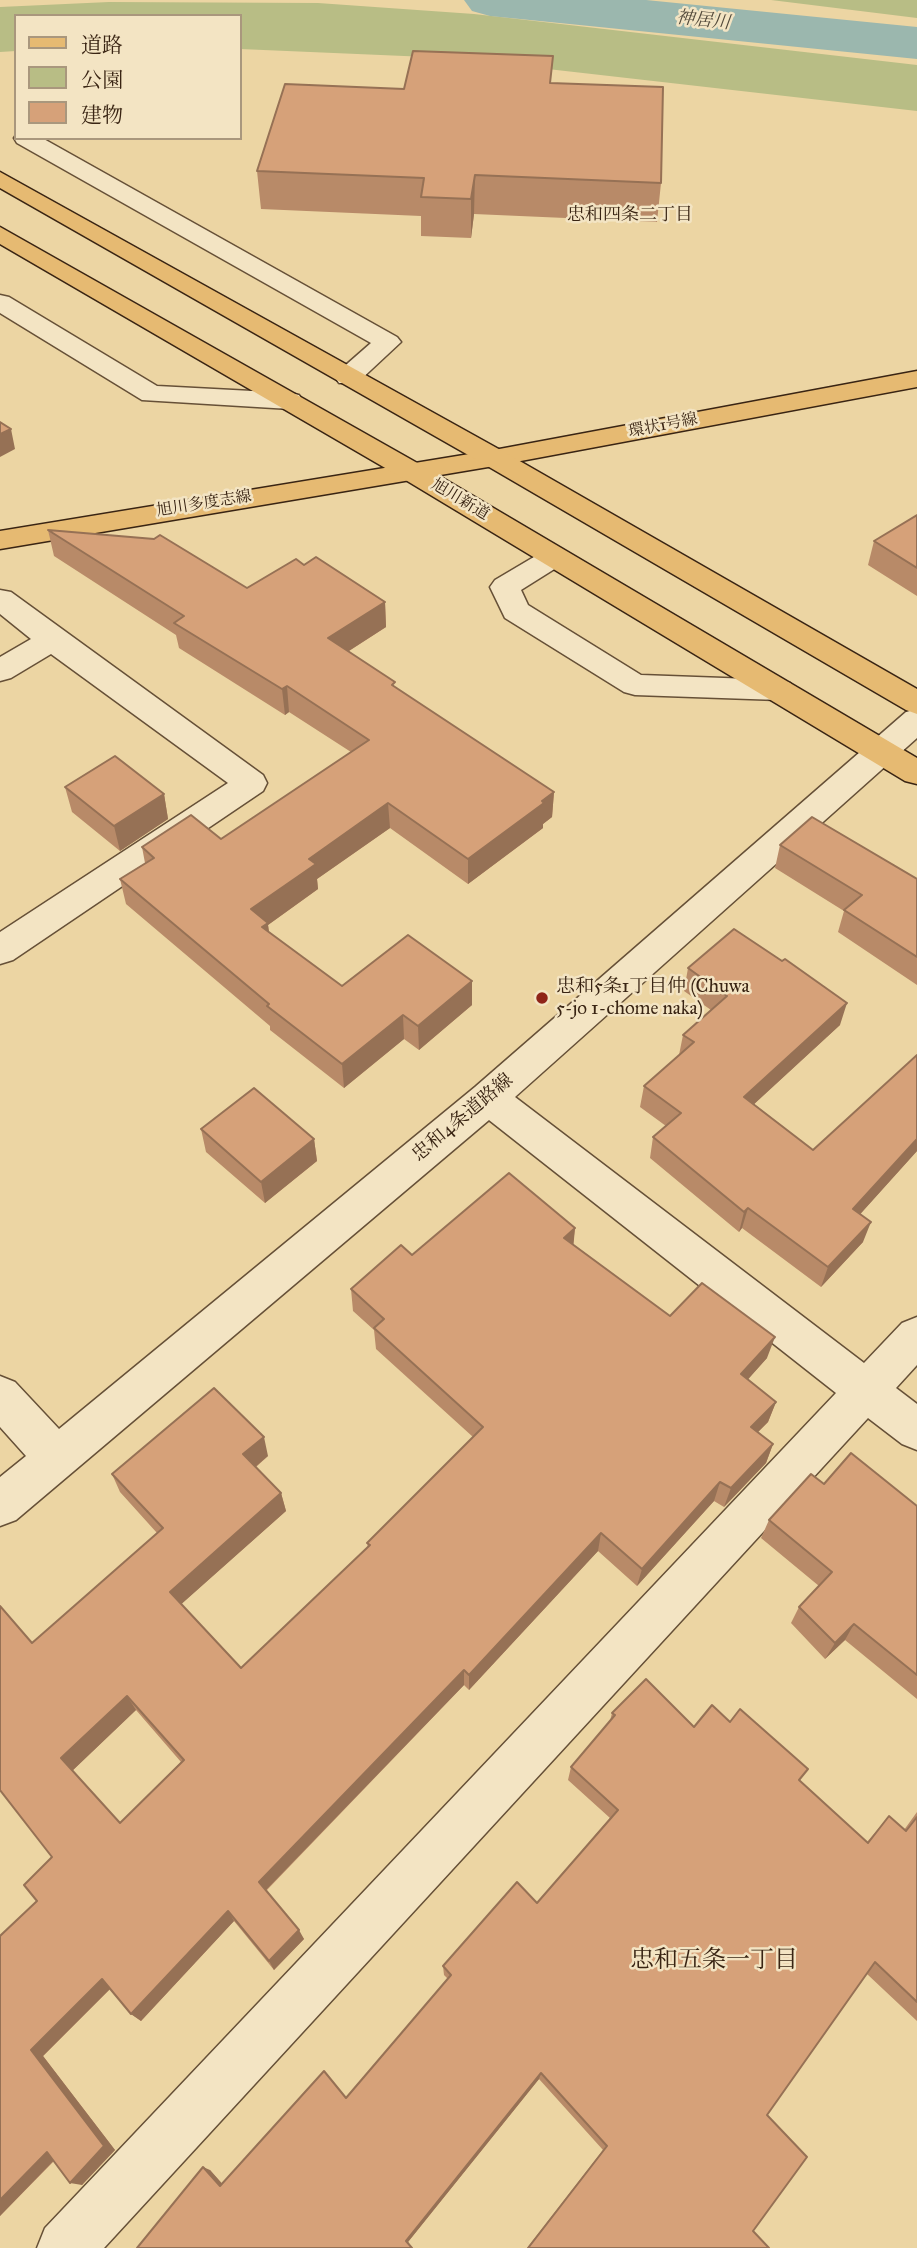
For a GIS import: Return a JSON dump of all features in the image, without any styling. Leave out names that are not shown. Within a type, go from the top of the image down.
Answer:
[{"type":"main road","points":[[0,179],[494,458],[917,703]]},
{"type":"main road","name":"旭川新道","points":[[0,234],[409,470],[917,774]]},
{"type":"main road","name":"環状1号線","points":[[409,470],[494,458],[917,379]]},
{"type":"main road","name":"旭川多度志線","points":[[0,540],[409,470]]},
{"type":"street","points":[[28,140],[388,342],[348,377]]},
{"type":"street","points":[[0,302],[151,394],[290,401]]},
{"type":"street","points":[[554,556],[505,587],[516,611],[635,685],[779,690]]},
{"type":"street","points":[[0,599],[52,640],[251,783],[0,950]]},
{"type":"street","points":[[0,671],[52,640]]},
{"type":"street","name":"忠和4条道路線","points":[[0,1505],[488,1098],[917,720]]},
{"type":"street","points":[[488,1098],[917,1430]]},
{"type":"street","points":[[65,2248],[917,1336]]},
{"type":"street","points":[[0,1396],[57,1458]]},
{"type":"green space","points":[[771,0],[917,0],[917,18]]},
{"type":"green space","points":[[109,2],[318,3],[474,14],[917,65],[917,111],[451,58],[242,49],[242,14],[14,14],[14,51],[0,52],[0,7]]},
{"type":"building","points":[[413,51],[553,56],[550,83],[663,87],[661,183],[475,175],[471,199],[421,197],[424,178],[257,171],[285,84],[404,89]]},
{"type":"building","points":[[0,422],[11,429],[0,434]]},
{"type":"building","points":[[917,515],[917,568],[874,541]]},
{"type":"building","points":[[48,530],[154,539],[160,535],[247,588],[296,559],[304,565],[316,557],[385,602],[328,638],[395,682],[392,685],[554,792],[542,801],[544,803],[468,859],[388,803],[309,859],[316,864],[251,909],[268,923],[262,927],[342,986],[408,935],[472,981],[418,1026],[403,1015],[342,1064],[267,1006],[269,1004],[120,879],[154,858],[142,847],[191,815],[221,839],[369,740],[287,686],[282,689],[174,623],[184,616]]},
{"type":"building","points":[[115,756],[164,794],[114,826],[65,787]]},
{"type":"building","points":[[812,817],[917,879],[917,957],[844,910],[862,895],[780,845]]},
{"type":"building","points":[[734,929],[782,961],[785,959],[847,1003],[744,1097],[813,1150],[917,1055],[917,1139],[853,1209],[871,1222],[828,1267],[748,1208],[744,1212],[653,1137],[681,1113],[644,1086],[694,1042],[683,1035],[727,996],[688,968]]},
{"type":"building","points":[[254,1088],[314,1139],[261,1182],[201,1129]]},
{"type":"building","points":[[509,1173],[575,1228],[564,1238],[670,1316],[702,1283],[775,1337],[741,1374],[776,1402],[751,1427],[773,1444],[731,1488],[720,1482],[642,1569],[601,1533],[469,1675],[464,1670],[259,1882],[299,1930],[269,1961],[228,1911],[131,2014],[102,1979],[31,2050],[104,2146],[70,2183],[47,2152],[0,2200],[0,1936],[37,1901],[24,1885],[52,1857],[0,1790],[0,1606],[32,1643],[163,1528],[112,1474],[214,1388],[264,1437],[243,1454],[281,1493],[170,1592],[241,1668],[370,1545],[367,1543],[483,1427],[374,1328],[384,1319],[351,1289],[401,1245],[412,1255]],"holes":[[[127,1696],[184,1760],[120,1823],[61,1758]]]},
{"type":"building","points":[[851,1453],[917,1506],[917,1675],[854,1624],[835,1643],[799,1607],[832,1572],[769,1520],[811,1474],[824,1484]]},
{"type":"building","points":[[646,1679],[694,1727],[712,1705],[730,1722],[740,1709],[808,1769],[799,1780],[868,1843],[889,1816],[906,1831],[917,1817],[917,2002],[875,1962],[767,2115],[807,2157],[753,2231],[769,2248],[528,2248],[607,2146],[541,2073],[406,2241],[412,2248],[137,2248],[203,2167],[220,2186],[324,2071],[346,2098],[451,1975],[443,1966],[517,1882],[537,1903],[618,1810],[571,1767],[615,1715],[612,1713]]},
{"type":"waterway","name":"神居川","points":[[490,0],[917,43]]},
{"type":"place","name":"忠和5条1丁目仲 (Chuwa 5-jo 1-chome naka)","points":[[542,998]]},
{"type":"district","name":"忠和四条二丁目","points":[[630,216]]},
{"type":"district","name":"忠和五条一丁目","points":[[714,1961]]}]
